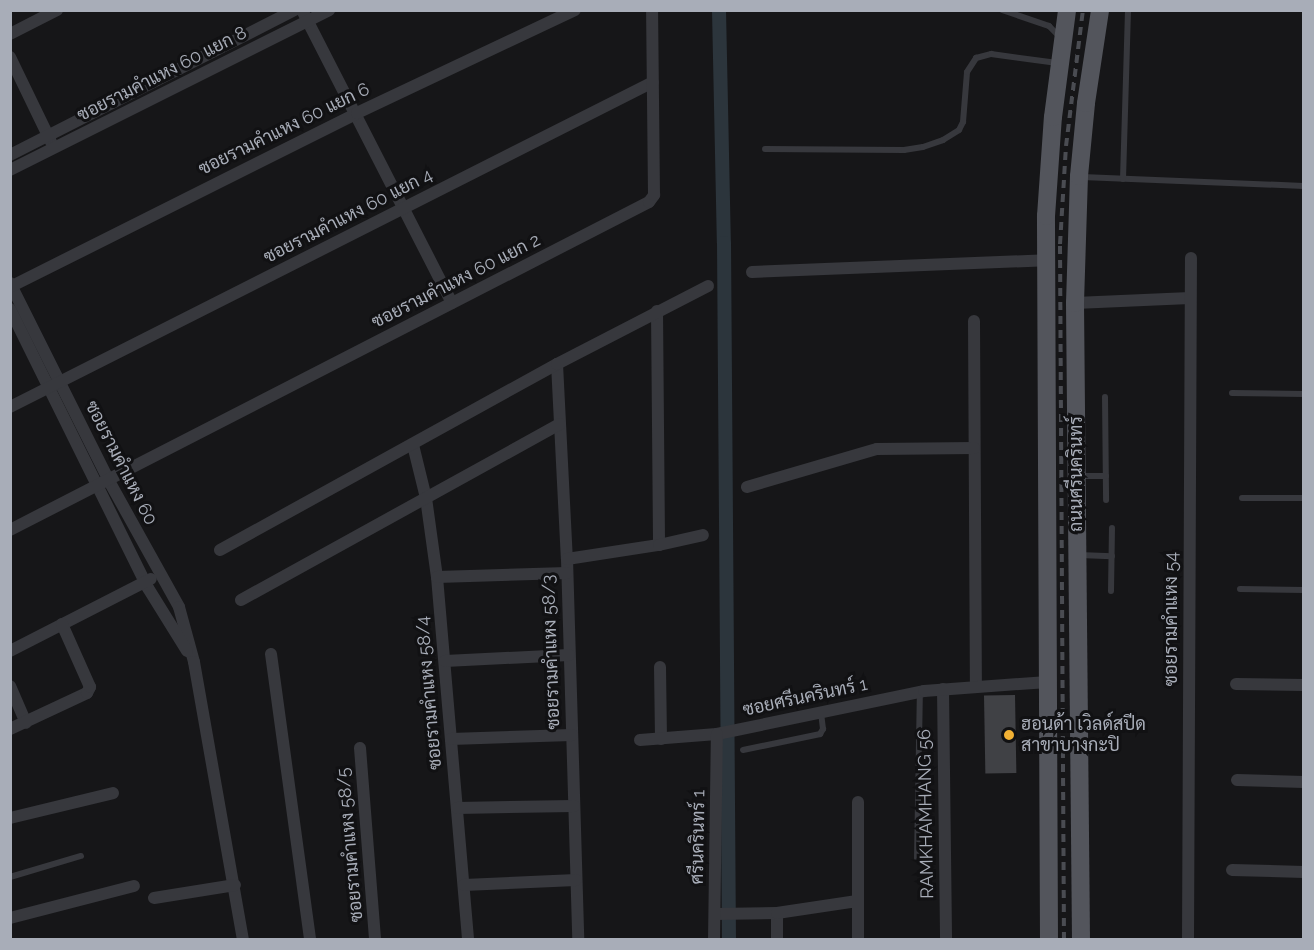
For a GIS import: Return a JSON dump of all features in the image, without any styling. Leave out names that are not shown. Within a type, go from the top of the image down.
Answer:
[{"type":"main road","name":"ถนนศรีนครินทร์","points":[[1049,939],[1047,173],[1067,10]]},
{"type":"main road","name":"ถนนศรีนครินทร์","points":[[1081,939],[1074,303],[1079,176],[1086,103],[1100,10]]},
{"type":"main road","points":[[1047,173],[1079,176]]},
{"type":"street","points":[[10,34],[57,10]]},
{"type":"street","name":"ซอยรามคำแหง 60 แยก 8","points":[[10,155],[295,10]]},
{"type":"street","name":"ซอยรามคำแหง 60 แยก 8","points":[[10,170],[176,87],[305,16],[329,10]]},
{"type":"street","name":"ซอยรามคำแหง 60 แยก 6","points":[[11,285],[357,113],[574,10]]},
{"type":"street","name":"ซอยรามคำแหง 60 แยก 2","points":[[10,530],[649,202],[654,195],[652,10]]},
{"type":"street","points":[[305,16],[453,303]]},
{"type":"street","points":[[10,57],[55,148]]},
{"type":"street","points":[[168,75],[176,87]]},
{"type":"street","name":"ซอยรามคำแหง 60 แยก 4","points":[[10,407],[653,82]]},
{"type":"street","name":"ซอยรามคำแหง 54","points":[[1188,939],[1191,258]]},
{"type":"street","points":[[752,272],[1046,260]]},
{"type":"street","name":"ซอยรามคำแหง 60","points":[[11,285],[55,385],[104,482],[145,582],[194,662]]},
{"type":"street","points":[[220,550],[556,364],[708,286]]},
{"type":"street","points":[[1074,303],[1190,298]]},
{"type":"street","name":"ซอยรามคำแหง 60","points":[[10,309],[55,385]]},
{"type":"street","points":[[657,311],[659,545]]},
{"type":"street","points":[[974,321],[976,686]]},
{"type":"street","name":"ซอยรามคำแหง 58/3","points":[[556,364],[567,559],[578,939]]},
{"type":"street","points":[[241,600],[560,424]]},
{"type":"street","name":"ซอยรามคำแหง 58/4","points":[[413,445],[426,498],[437,577],[468,939]]},
{"type":"street","points":[[747,487],[877,449],[974,448]]},
{"type":"street","name":"ซอยรามคำแหง 60","points":[[104,482],[161,574],[179,608],[194,662],[243,939]]},
{"type":"street","points":[[567,559],[659,545],[703,535]]},
{"type":"street","points":[[437,577],[567,573]]},
{"type":"street","points":[[10,651],[161,574]]},
{"type":"street","points":[[10,729],[87,693],[90,687],[62,624]]},
{"type":"street","points":[[271,654],[310,939]]},
{"type":"street","points":[[445,661],[569,655]]},
{"type":"street","points":[[660,667],[661,739]]},
{"type":"street","name":"ซอยศรีนครินทร์ 1","points":[[640,740],[720,733],[920,692],[1048,682]]},
{"type":"street","points":[[1236,684],[1304,685]]},
{"type":"street","points":[[10,686],[26,723]]},
{"type":"street","name":"RAMKHAMHANG 56","points":[[943,689],[946,939]]},
{"type":"street","name":"ศรีนครินทร์ 1","points":[[714,939],[720,733]]},
{"type":"street","points":[[451,739],[572,735]]},
{"type":"street","name":"ซอยรามคำแหง 58/5","points":[[360,748],[375,939]]},
{"type":"street","points":[[1237,780],[1304,782]]},
{"type":"street","points":[[10,818],[113,793]]},
{"type":"street","points":[[858,802],[858,939]]},
{"type":"street","points":[[457,808],[574,806]]},
{"type":"street","points":[[1232,870],[1304,872]]},
{"type":"street","points":[[464,885],[576,880]]},
{"type":"street","points":[[154,898],[235,885]]},
{"type":"street","points":[[10,918],[134,886]]},
{"type":"street","points":[[715,914],[777,913],[857,901]]},
{"type":"street","points":[[777,913],[777,939]]},
{"type":"lane","points":[[1002,10],[1049,26],[1063,40]]},
{"type":"lane","points":[[1123,179],[1128,10]]},
{"type":"lane","points":[[765,149],[904,150],[923,147],[943,140],[959,130],[963,122],[967,72],[976,58],[991,54],[1060,63]]},
{"type":"lane","points":[[1079,176],[1304,186]]},
{"type":"lane","points":[[1232,393],[1304,394]]},
{"type":"lane","points":[[1105,397],[1106,501]]},
{"type":"lane","points":[[1076,476],[1106,476]]},
{"type":"lane","points":[[1242,498],[1304,498]]},
{"type":"lane","points":[[1112,528],[1112,591]]},
{"type":"lane","points":[[1076,555],[1112,556]]},
{"type":"lane","points":[[1240,589],[1304,590]]},
{"type":"lane","points":[[917,858],[920,692]]},
{"type":"lane","points":[[743,750],[820,734],[823,729],[821,712]]},
{"type":"lane","points":[[10,878],[81,856]]},
{"type":"building","points":[[1015,695],[1016,773],[985,774],[984,696]]},
{"type":"waterway","points":[[719,10],[724,243],[729,940]]},
{"type":"railway","points":[[1064,940],[1060,244],[1066,146],[1083,10]]},
{"type":"place","name":"ฮอนด้า เวิลด์สปีด สาขาบางกะปิ","points":[[1009,735]]}]
